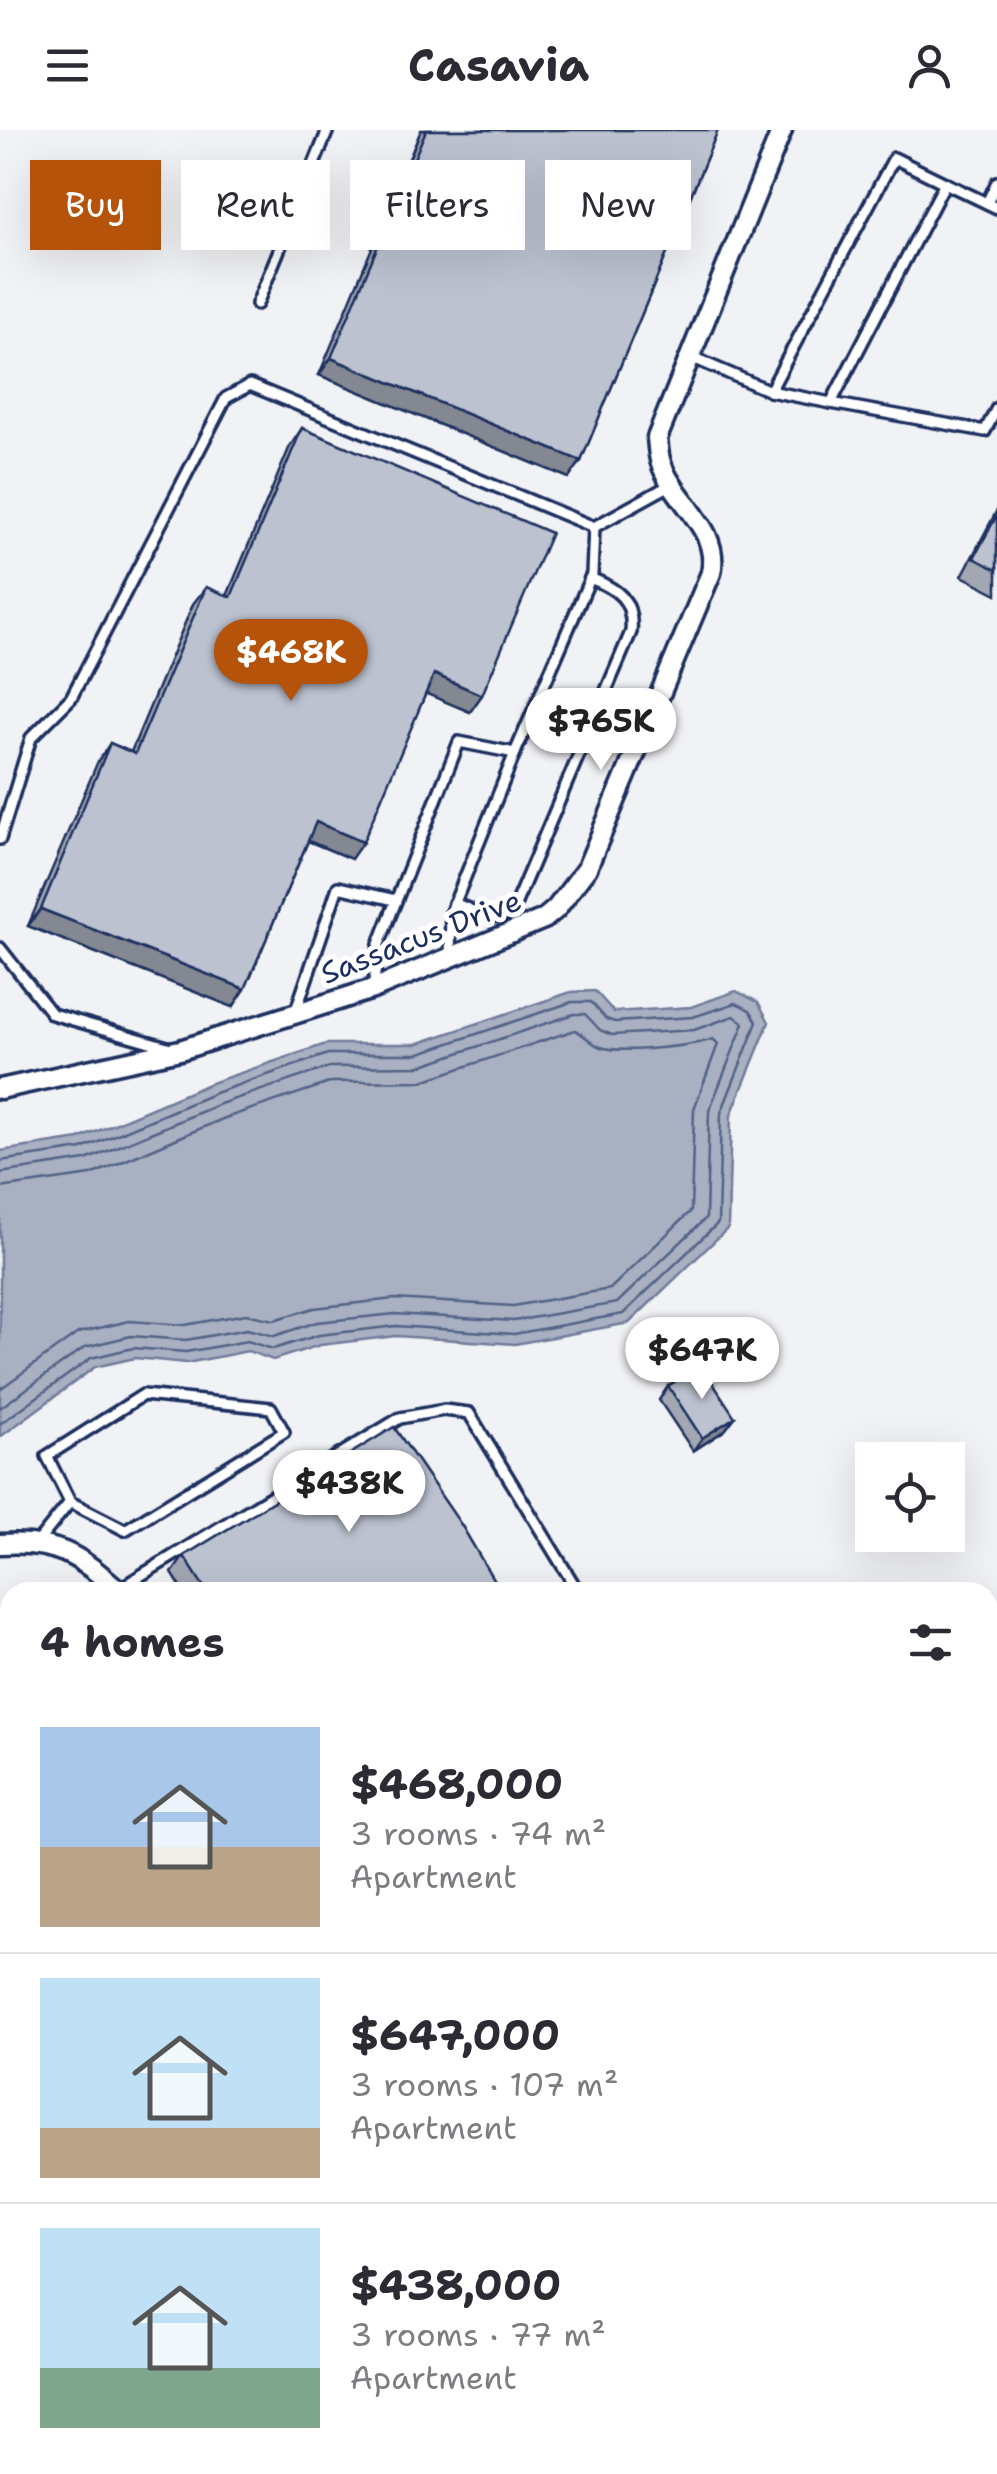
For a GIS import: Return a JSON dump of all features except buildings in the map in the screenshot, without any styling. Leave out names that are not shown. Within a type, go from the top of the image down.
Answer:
[{"type":"street","name":"Sassacus Drive","points":[[0,1089],[180,1050],[294,1015],[450,959],[544,919],[556,909],[587,868],[713,564],[701,527],[661,464],[657,438],[782,130]]},
{"type":"street","points":[[0,1544],[52,1546],[72,1554],[107,1582]]},
{"type":"lane","points":[[257,304],[328,130]]},
{"type":"lane","points":[[770,391],[894,158],[997,208]]},
{"type":"lane","points":[[986,203],[997,182]]},
{"type":"lane","points":[[831,403],[945,183]]},
{"type":"lane","points":[[689,356],[770,391],[985,431],[997,408]]},
{"type":"lane","points":[[0,838],[31,738],[72,698],[226,398],[250,385],[594,527]]},
{"type":"lane","points":[[594,527],[672,484]]},
{"type":"lane","points":[[450,959],[454,903],[590,578],[594,527]]},
{"type":"lane","points":[[454,903],[488,916],[512,912],[570,779],[631,632],[630,606],[625,597],[590,578]]},
{"type":"lane","points":[[372,989],[378,944],[460,742],[515,753]]},
{"type":"lane","points":[[294,1015],[338,887],[395,900]]},
{"type":"lane","points":[[0,948],[52,1014],[180,1050]]},
{"type":"lane","points":[[143,1395],[271,1408],[284,1432],[125,1530],[70,1502],[47,1456],[143,1395]]},
{"type":"lane","points":[[133,1582],[400,1418],[444,1410],[469,1414],[572,1582]]},
{"type":"lane","points":[[35,1545],[70,1502]]},
{"type":"water","points":[[595,991],[614,1012],[691,1007],[736,991],[758,1002],[769,1022],[731,1115],[728,1228],[629,1323],[515,1344],[396,1336],[320,1345],[273,1360],[248,1351],[187,1363],[135,1358],[95,1367],[0,1437],[0,1151],[79,1139],[211,1083],[326,1044],[416,1044],[571,992]]}]
